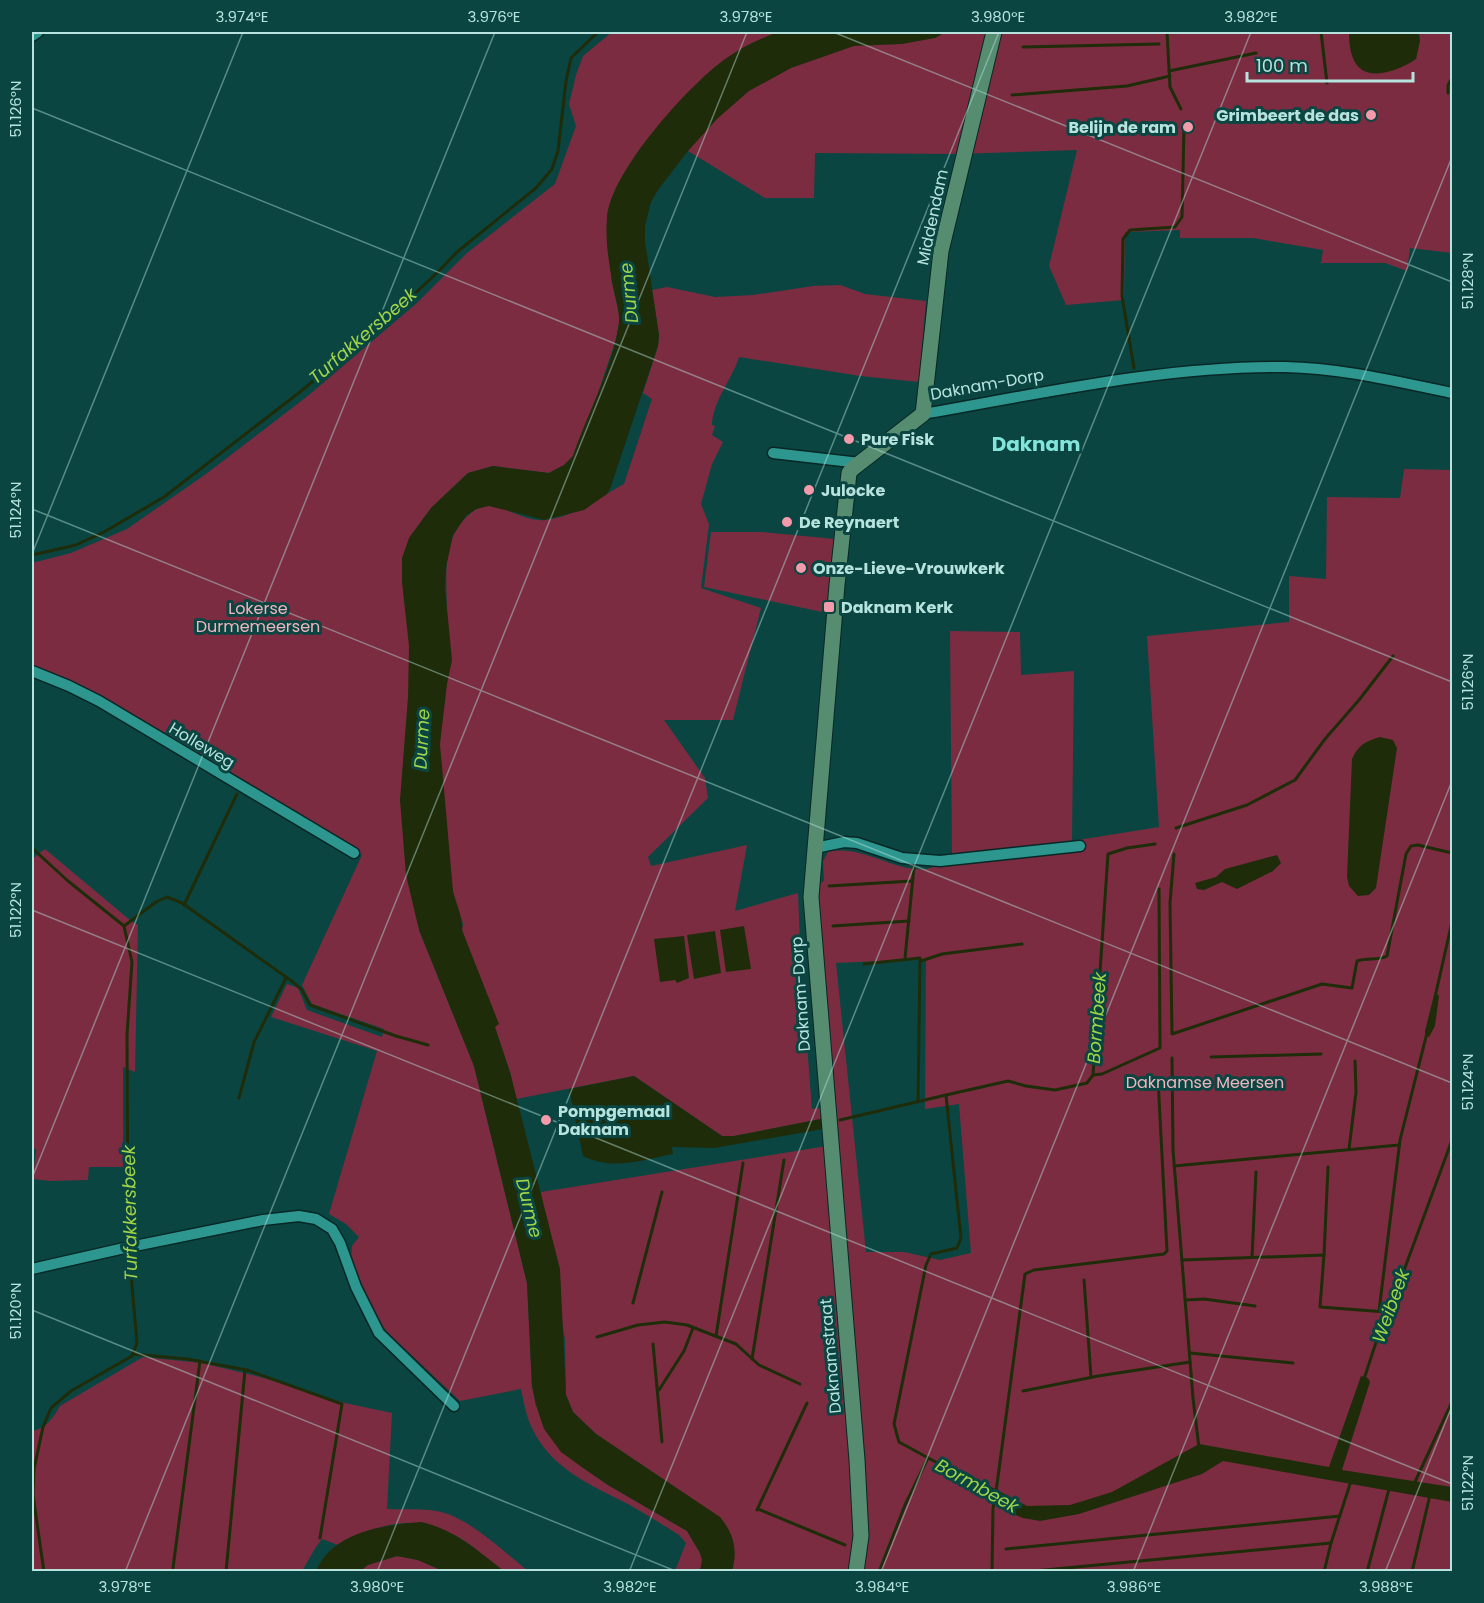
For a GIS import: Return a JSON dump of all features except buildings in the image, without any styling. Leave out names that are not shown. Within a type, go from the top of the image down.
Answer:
[{"type":"street","points":[[32,36],[38,32]]},
{"type":"street","name":"Middendam","points":[[923,414],[940,251],[994,32]]},
{"type":"street","name":"Daknam-Dorp","points":[[830,1138],[811,897],[837,585],[849,473],[852,469],[923,414],[1143,375],[1209,369],[1287,367],[1343,372],[1452,393]]},
{"type":"street","points":[[773,453],[860,463]]},
{"type":"street","name":"Holleweg","points":[[32,671],[99,701],[354,853]]},
{"type":"street","points":[[815,848],[844,842],[857,843],[902,858],[940,861],[1080,846]]},
{"type":"street","name":"Daknamstraat","points":[[830,1138],[857,1460],[861,1536],[856,1572]]},
{"type":"street","points":[[32,1269],[263,1220],[299,1216],[316,1219],[332,1229],[340,1243],[356,1287],[379,1333],[454,1407]]},
{"type":"green space","name":"Lokerse Durmemeersen","points":[[612,32],[1452,32],[1452,253],[1410,248],[1407,271],[1385,263],[1321,263],[1323,250],[1253,238],[1180,238],[1180,230],[1125,232],[1124,300],[1066,305],[1049,266],[1077,150],[957,154],[815,153],[814,198],[765,198],[688,151],[657,128],[611,278],[620,319],[616,339],[573,456],[564,465],[549,473],[493,466],[468,473],[431,508],[409,538],[447,616],[446,574],[450,547],[461,523],[473,511],[484,506],[492,506],[532,519],[558,518],[587,506],[624,484],[652,399],[643,393],[658,346],[659,335],[652,290],[667,287],[715,297],[840,285],[865,294],[926,301],[919,382],[860,376],[739,357],[713,416],[712,425],[715,426],[712,435],[723,442],[712,464],[701,504],[709,524],[701,588],[761,608],[733,720],[664,720],[705,778],[708,798],[648,857],[651,866],[747,845],[735,911],[798,893],[801,968],[812,1109],[820,1108],[821,1119],[734,1136],[722,1136],[634,1076],[516,1099],[510,1072],[462,930],[463,923],[453,892],[419,930],[474,1066],[527,1283],[532,1386],[536,1405],[579,1465],[608,1485],[687,1531],[700,1553],[702,1560],[700,1571],[675,1571],[686,1543],[679,1535],[573,1474],[550,1454],[540,1442],[530,1423],[521,1389],[460,1401],[387,1332],[367,1301],[351,1258],[352,1246],[359,1237],[346,1224],[329,1214],[377,1051],[271,1017],[287,984],[298,988],[307,1010],[382,1037],[384,1029],[312,1004],[302,985],[362,855],[200,754],[91,691],[32,666],[32,563],[71,553],[127,529],[206,474],[309,395],[417,303],[467,253],[555,184],[576,126],[569,104],[583,56]]},
{"type":"green space","name":"Daknamse Meersen","points":[[1404,469],[1452,470],[1452,1571],[861,1571],[816,885],[824,881],[823,861],[828,852],[841,851],[865,855],[913,869],[925,869],[952,858],[950,631],[1020,632],[1021,675],[1074,671],[1072,841],[1159,827],[1147,636],[1289,622],[1289,576],[1326,579],[1327,497],[1400,498]],"holes":[[[926,959],[925,1109],[959,1104],[971,1253],[940,1260],[904,1252],[866,1252],[836,963]]]},
{"type":"green space","points":[[711,532],[762,532],[835,539],[827,613],[704,587]]},
{"type":"green space","points":[[45,849],[138,925],[135,1072],[123,1067],[123,1167],[89,1167],[88,1180],[33,1179],[36,1149],[32,1148],[32,859]]},
{"type":"green space","points":[[827,1146],[856,1522],[851,1571],[732,1571],[734,1562],[682,1492],[596,1434],[573,1412],[566,1395],[565,1340],[541,1192]]},
{"type":"green space","points":[[143,1357],[202,1363],[264,1378],[345,1403],[392,1413],[387,1509],[425,1510],[448,1514],[480,1532],[528,1571],[501,1570],[455,1535],[422,1524],[406,1523],[373,1529],[338,1545],[322,1539],[302,1571],[32,1571],[32,1431],[52,1419],[60,1406]]},
{"type":"green space","points":[[397,1556],[418,1560],[443,1571],[360,1572],[367,1565]]},
{"type":"water","name":"Durme","points":[[778,32],[946,32],[935,38],[902,44],[854,46],[791,68],[749,91],[717,119],[688,151],[651,202],[645,226],[645,241],[659,335],[658,346],[607,494],[584,510],[544,520],[489,506],[476,509],[466,516],[453,535],[446,567],[445,588],[452,660],[440,744],[453,891],[461,917],[462,930],[499,1024],[495,1027],[510,1072],[560,1269],[566,1395],[573,1412],[596,1434],[720,1517],[734,1543],[735,1556],[732,1571],[700,1571],[702,1560],[700,1553],[687,1531],[608,1485],[561,1452],[544,1429],[536,1405],[532,1386],[527,1283],[474,1066],[419,930],[406,875],[400,800],[408,697],[409,646],[402,582],[402,558],[409,538],[431,508],[468,473],[493,466],[549,473],[564,465],[573,456],[606,373],[619,322],[607,243],[607,218],[611,199],[636,155],[653,131],[691,89],[725,59],[757,40]]},
{"type":"water","points":[[1349,32],[1419,32],[1420,41],[1416,59],[1394,70],[1369,73],[1362,70],[1354,60],[1350,48]]},
{"type":"water","points":[[1380,737],[1393,740],[1397,748],[1376,888],[1369,895],[1358,896],[1349,886],[1347,877],[1352,759],[1363,744]]},
{"type":"water","points":[[1277,855],[1281,863],[1273,871],[1237,889],[1222,882],[1204,890],[1197,889],[1195,883],[1216,877],[1225,869]]},
{"type":"water","points":[[744,926],[751,969],[726,972],[720,930]]},
{"type":"water","points":[[715,931],[721,973],[694,979],[687,935]]},
{"type":"water","points":[[684,936],[689,978],[677,983],[675,980],[660,982],[654,939]]},
{"type":"water","points":[[1434,995],[1439,996],[1435,1026],[1429,1037],[1425,1035],[1425,1031]]},
{"type":"water","points":[[634,1076],[722,1136],[734,1136],[821,1119],[823,1129],[714,1148],[672,1147],[673,1154],[627,1163],[605,1163],[583,1156],[569,1089]]},
{"type":"water","points":[[1361,1376],[1368,1378],[1370,1382],[1342,1470],[1452,1487],[1452,1502],[1223,1461],[1202,1474],[1079,1514],[1040,1521],[1010,1513],[937,1469],[941,1460],[1027,1506],[1070,1505],[1112,1492],[1199,1444],[1329,1467]]},
{"type":"water","points":[[421,1522],[455,1535],[504,1571],[443,1571],[418,1560],[397,1556],[368,1565],[360,1571],[316,1571],[334,1547],[346,1539],[391,1525]]},
{"type":"waterway","name":"Turfakkersbeek","points":[[32,555],[76,545],[104,532],[164,497],[300,392],[381,325],[457,252],[536,188],[552,169],[558,151],[571,58],[598,32]]},
{"type":"waterway","name":"Bormbeek","points":[[1167,32],[1170,87],[1181,109]]},
{"type":"waterway","points":[[1321,32],[1327,83]]},
{"type":"waterway","points":[[1023,47],[1159,44]]},
{"type":"waterway","points":[[1169,71],[1256,53]]},
{"type":"waterway","points":[[1012,95],[1127,86],[1170,76]]},
{"type":"waterway","points":[[1448,93],[1448,85],[1452,78]]},
{"type":"waterway","name":"Bormbeek","points":[[1134,368],[1122,296],[1123,239],[1130,230],[1175,227],[1182,217],[1184,128]]},
{"type":"waterway","points":[[1176,828],[1247,805],[1295,780],[1325,739],[1393,656]]},
{"type":"waterway","points":[[184,905],[237,794]]},
{"type":"waterway","name":"Bormbeek","points":[[946,1095],[1008,1081],[1055,1090],[1087,1083],[1093,1075],[1108,854],[1127,848],[1155,844]]},
{"type":"waterway","points":[[1174,854],[1170,903],[1172,1034],[1322,984],[1352,988],[1357,961],[1387,956],[1406,854],[1411,846],[1418,845],[1452,853]]},
{"type":"waterway","name":"Turfakkersbeek","points":[[32,848],[68,881],[124,926],[132,962],[127,1035],[128,1244]]},
{"type":"waterway","points":[[905,958],[914,867]]},
{"type":"waterway","points":[[829,886],[912,881]]},
{"type":"waterway","points":[[1093,1075],[1102,1074],[1160,1048],[1159,889]]},
{"type":"waterway","points":[[124,926],[156,902],[167,897],[182,903],[293,982],[302,990],[310,1005],[428,1045]]},
{"type":"waterway","points":[[833,926],[909,921]]},
{"type":"waterway","points":[[1435,997],[1452,922]]},
{"type":"waterway","points":[[921,961],[942,954],[1022,944]]},
{"type":"waterway","points":[[864,964],[920,958],[918,1102]]},
{"type":"waterway","points":[[239,1098],[254,1042],[286,978]]},
{"type":"waterway","points":[[1379,1311],[1400,1140],[1427,1033]]},
{"type":"waterway","points":[[1211,1057],[1321,1054]]},
{"type":"waterway","points":[[1172,1058],[1173,1150],[1199,1448]]},
{"type":"waterway","points":[[1349,1149],[1356,1092],[1355,1061]]},
{"type":"waterway","points":[[996,1492],[1025,1274],[1034,1270],[1164,1254],[1167,1251],[1158,1079]]},
{"type":"waterway","name":"Bormbeek","points":[[840,1120],[946,1095],[961,1238],[957,1248],[931,1254],[926,1265],[894,1424],[899,1442],[943,1466]]},
{"type":"waterway","name":"Weibeek","points":[[1364,1379],[1386,1312],[1392,1303],[1452,1140]]},
{"type":"waterway","points":[[1174,1166],[1399,1145]]},
{"type":"waterway","points":[[752,1359],[784,1160]]},
{"type":"waterway","points":[[716,1336],[743,1163]]},
{"type":"waterway","points":[[1324,1255],[1328,1167]]},
{"type":"waterway","points":[[1252,1257],[1256,1172]]},
{"type":"waterway","points":[[633,1303],[662,1192]]},
{"type":"waterway","name":"Turfakkersbeek","points":[[44,1572],[33,1495],[34,1469],[43,1427],[51,1408],[71,1391],[132,1356],[137,1343],[129,1251]]},
{"type":"waterway","points":[[1182,1260],[1324,1255],[1320,1307],[1386,1312]]},
{"type":"waterway","points":[[1084,1280],[1091,1377]]},
{"type":"waterway","points":[[1186,1300],[1204,1299],[1255,1306]]},
{"type":"waterway","points":[[597,1337],[638,1325],[665,1322],[687,1325],[736,1344],[759,1365],[800,1384]]},
{"type":"waterway","points":[[659,1390],[684,1351],[693,1328]]},
{"type":"waterway","points":[[653,1344],[662,1442]]},
{"type":"waterway","points":[[1190,1353],[1293,1363]]},
{"type":"waterway","points":[[133,1354],[187,1359],[247,1370],[342,1404],[320,1538]]},
{"type":"waterway","points":[[173,1568],[200,1361]]},
{"type":"waterway","points":[[1023,1391],[1098,1376],[1190,1362]]},
{"type":"waterway","points":[[226,1572],[245,1370]]},
{"type":"waterway","points":[[1414,1484],[1452,1402]]},
{"type":"waterway","points":[[757,1510],[807,1403]]},
{"type":"waterway","points":[[879,1572],[905,1505],[928,1458]]},
{"type":"waterway","points":[[1324,1572],[1351,1481]]},
{"type":"waterway","points":[[1367,1572],[1389,1489]]},
{"type":"waterway","points":[[1412,1572],[1430,1495]]},
{"type":"waterway","points":[[992,1572],[995,1499]]},
{"type":"waterway","points":[[758,1509],[845,1545]]},
{"type":"waterway","points":[[1006,1549],[1340,1516]]},
{"type":"waterway","points":[[1023,1572],[1331,1543]]},
{"type":"place","name":"Grimbeert de das","points":[[1371,115]]},
{"type":"place","name":"Belijn de ram","points":[[1188,127]]},
{"type":"place","name":"Pure Fisk","points":[[849,439]]},
{"type":"place","name":"Julocke","points":[[809,490]]},
{"type":"place","name":"De Reynaert","points":[[787,522]]},
{"type":"place","name":"Onze-Lieve-Vrouwkerk","points":[[801,568]]},
{"type":"place","name":"Daknam Kerk","points":[[829,607]]},
{"type":"place","name":"Pompgemaal Daknam","points":[[546,1120]]},
{"type":"district","name":"Daknam","points":[[1036,444]]}]
